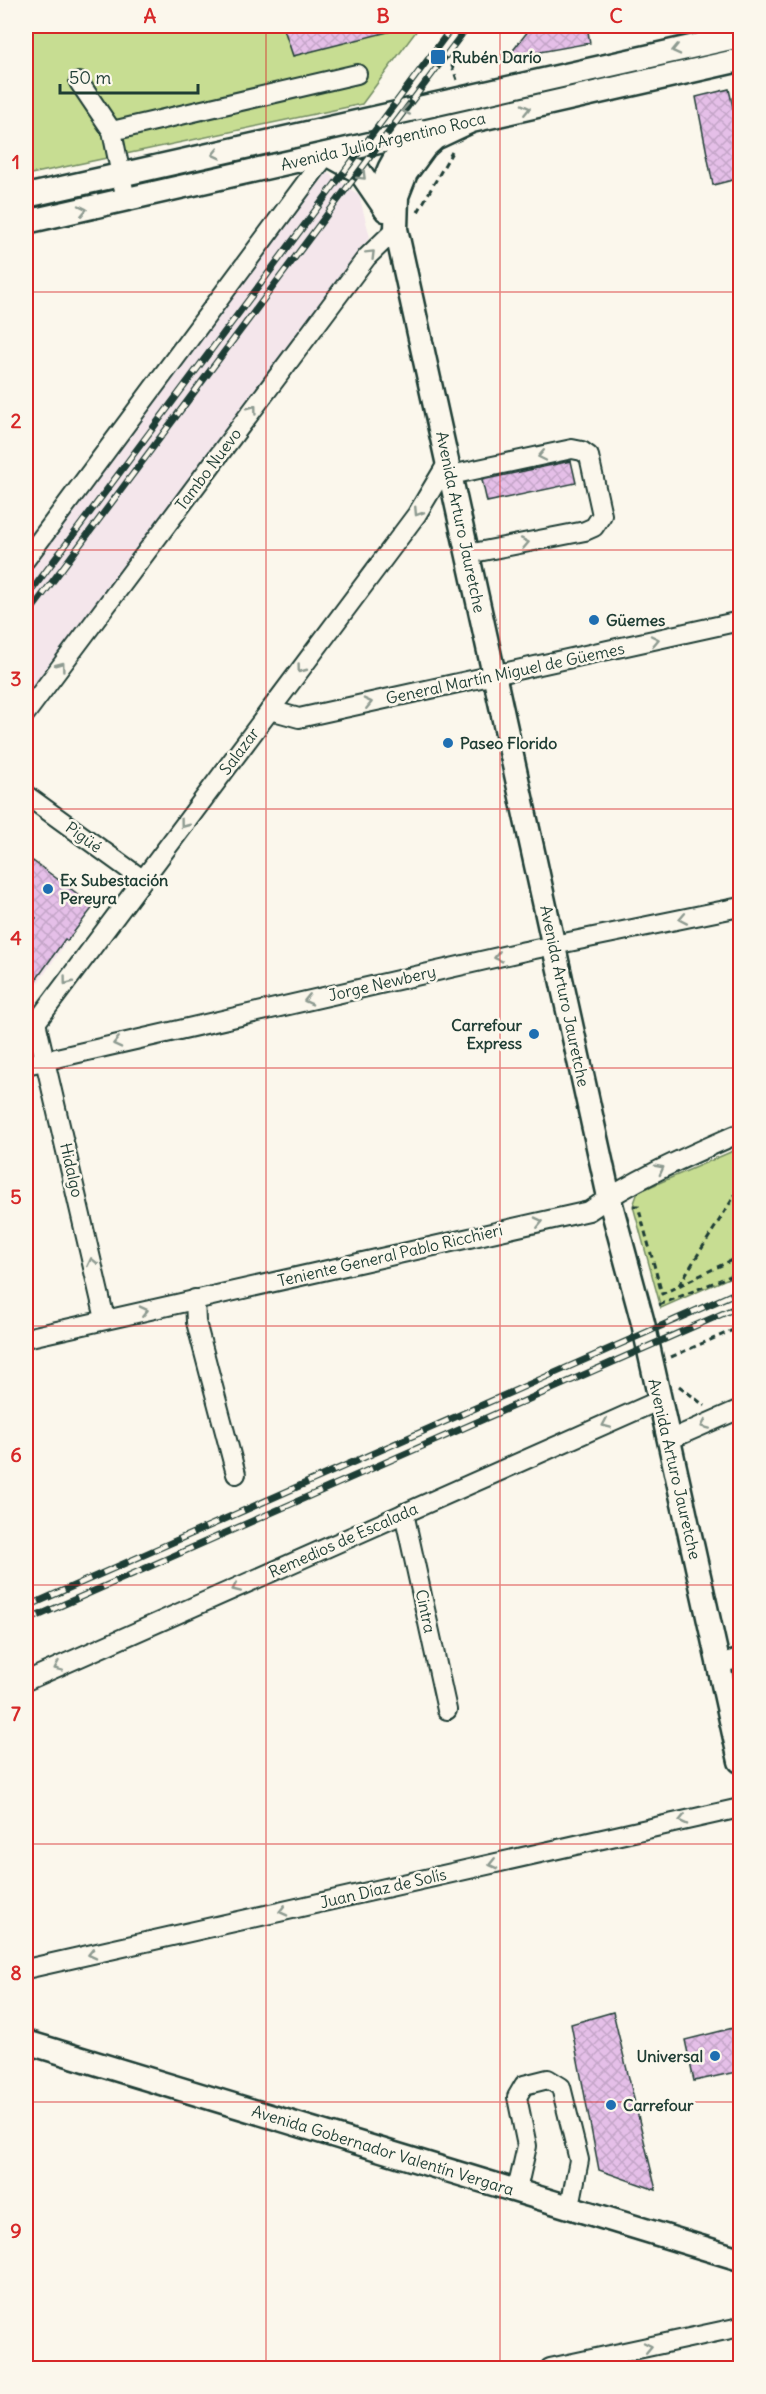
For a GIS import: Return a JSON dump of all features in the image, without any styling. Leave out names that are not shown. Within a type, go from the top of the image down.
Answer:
[{"type":"main road","name":"Avenida Julio Argentino Roca","points":[[26,196],[737,37]]},
{"type":"main road","name":"Avenida Julio Argentino Roca","points":[[26,222],[740,62]]},
{"type":"main road","points":[[391,220],[385,182],[393,164],[404,146],[415,135],[435,118],[464,99]]},
{"type":"main road","points":[[391,220],[406,173],[425,147],[435,138],[469,122]]},
{"type":"main road","points":[[327,153],[360,172],[391,220]]},
{"type":"main road","name":"Avenida Arturo Jauretche","points":[[391,220],[495,674],[610,1202],[640,1313],[741,1761]]},
{"type":"main road","name":"Avenida Gobernador Valentín Vergara","points":[[26,2042],[741,2259]]},
{"type":"street","points":[[737,37],[740,62]]},
{"type":"street","points":[[112,131],[357,74]]},
{"type":"street","points":[[79,82],[112,131],[126,200]]},
{"type":"street","points":[[26,559],[327,153]]},
{"type":"street","name":"Tambo Nuevo","points":[[26,713],[367,257],[391,220]]},
{"type":"street","points":[[449,469],[572,449],[582,451],[589,456],[602,515],[594,527],[585,531],[468,554]]},
{"type":"street","name":"Salazar","points":[[31,1029],[449,469]]},
{"type":"street","name":"General Martín Miguel de Güemes","points":[[270,710],[299,718],[741,621]]},
{"type":"street","name":"Pigüé","points":[[26,795],[142,879]]},
{"type":"street","name":"Jorge Newbery","points":[[26,1065],[555,944],[741,907]]},
{"type":"street","name":"Hidalgo","points":[[31,1029],[47,1059],[105,1320]]},
{"type":"street","name":"Teniente General Pablo Ricchieri","points":[[26,1338],[589,1211],[610,1202],[672,1163],[741,1133]]},
{"type":"street","points":[[195,1299],[196,1322],[236,1474]]},
{"type":"street","name":"Remedios de Escalada","points":[[26,1681],[660,1400]]},
{"type":"street","points":[[669,1440],[741,1409]]},
{"type":"street","name":"Cintra","points":[[404,1513],[447,1710]]},
{"type":"street","points":[[719,1664],[741,1658]]},
{"type":"street","name":"Juan Díaz de Solís","points":[[26,1969],[741,1808]]},
{"type":"street","points":[[517,2190],[527,2146],[517,2097],[524,2085],[548,2079],[561,2087],[579,2160],[570,2206]]},
{"type":"street","points":[[550,2368],[741,2326]]},
{"type":"path","points":[[461,53],[453,66],[464,99]]},
{"type":"path","points":[[417,214],[469,122]]},
{"type":"path","points":[[678,1286],[741,1187]]},
{"type":"path","points":[[610,1202],[638,1206],[662,1294],[741,1256]]},
{"type":"path","points":[[640,1313],[741,1272]]},
{"type":"path","points":[[709,1409],[652,1365],[741,1327]]},
{"type":"shaded area","points":[[324,170],[359,195],[370,237],[26,699],[26,574]]},
{"type":"shaded area","points":[[26,910],[67,941],[26,1001]]},
{"type":"green space","points":[[26,26],[420,26],[362,104],[26,175]]},
{"type":"green space","points":[[740,1148],[740,1273],[661,1308],[633,1206],[638,1192]]},
{"type":"building","points":[[283,26],[392,26],[392,31],[293,56]]},
{"type":"building","points":[[532,26],[587,26],[590,43],[507,58]]},
{"type":"building","points":[[729,89],[741,145],[741,178],[713,185],[696,97]]},
{"type":"building","points":[[571,461],[576,483],[487,502],[482,480]]},
{"type":"building","name":"Ex Subestación Pereyra","points":[[33,861],[94,906],[67,941],[65,939],[26,994],[26,933],[36,918],[26,910],[26,872]]},
{"type":"building","name":"Carrefour","points":[[613,2012],[656,2190],[599,2170],[571,2024]]},
{"type":"building","name":"Universal","points":[[741,2026],[741,2071],[694,2081],[685,2040]]},
{"type":"railway","points":[[26,598],[453,26]]},
{"type":"railway","points":[[26,617],[468,26]]},
{"type":"railway","points":[[26,1607],[740,1291]]},
{"type":"railway","points":[[26,1621],[740,1306]]},
{"type":"place","name":"Rubén Darío","points":[[438,57]]},
{"type":"place","name":"Güemes","points":[[594,620]]},
{"type":"place","name":"Paseo Florido","points":[[448,743]]},
{"type":"place","name":"Ex Subestación Pereyra","points":[[48,889]]},
{"type":"place","name":"Carrefour Express","points":[[534,1034]]},
{"type":"place","name":"Universal","points":[[715,2056]]},
{"type":"place","name":"Carrefour","points":[[611,2105]]}]
